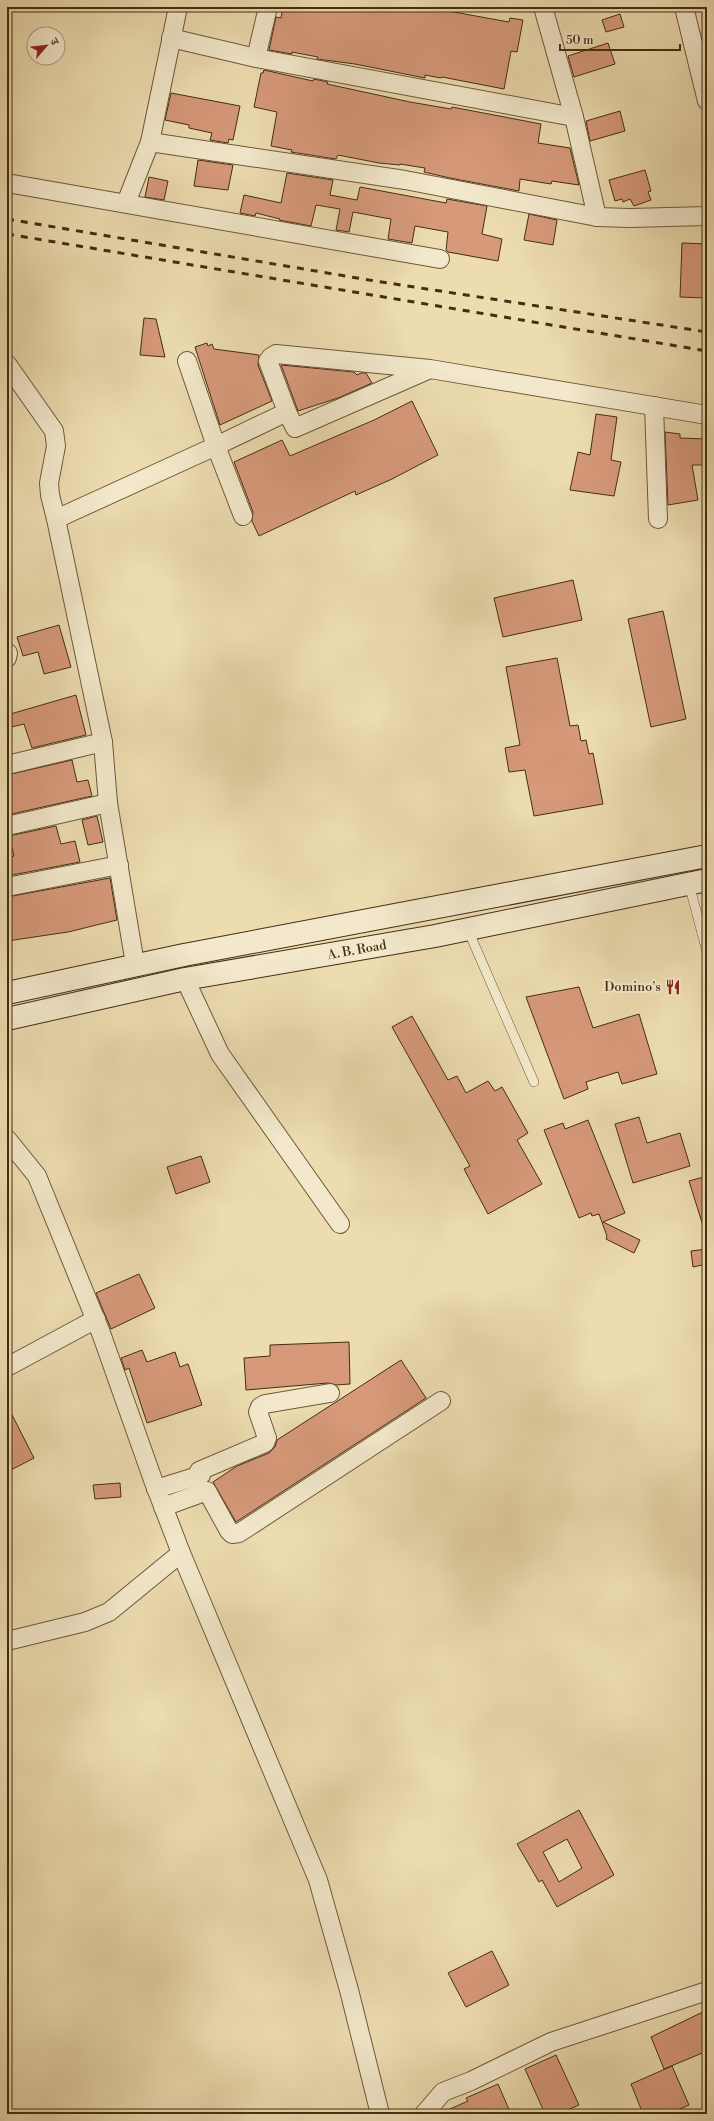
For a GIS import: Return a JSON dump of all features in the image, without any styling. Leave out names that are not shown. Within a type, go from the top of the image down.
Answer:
[{"type":"main road","name":"A. B. Road","points":[[7,993],[135,964],[707,856]]},
{"type":"main road","name":"A. B. Road","points":[[7,1019],[185,979],[468,930],[698,882]]},
{"type":"street","points":[[126,203],[150,142],[178,7]]},
{"type":"street","points":[[256,58],[268,7]]},
{"type":"street","points":[[543,7],[574,118],[597,216]]},
{"type":"street","points":[[684,7],[707,101]]},
{"type":"street","points":[[171,38],[256,58],[574,118]]},
{"type":"street","points":[[150,142],[405,180],[597,216],[630,218],[707,216]]},
{"type":"street","points":[[7,183],[440,259]]},
{"type":"street","points":[[430,369],[295,428],[268,361],[276,354],[430,369],[707,415]]},
{"type":"street","points":[[187,361],[216,446],[243,516]]},
{"type":"street","points":[[7,364],[54,431],[56,446],[49,483],[50,495],[103,742],[108,803],[135,964]]},
{"type":"street","points":[[654,406],[658,519]]},
{"type":"street","points":[[56,518],[288,412]]},
{"type":"street","points":[[7,765],[103,742]]},
{"type":"street","points":[[7,826],[108,803]]},
{"type":"street","points":[[7,887],[119,865]]},
{"type":"street","points":[[185,979],[220,1054],[340,1224]]},
{"type":"street","points":[[7,1139],[38,1176],[96,1319],[163,1507],[318,1880],[349,1990],[380,2114]]},
{"type":"street","points":[[7,1367],[96,1319]]},
{"type":"street","points":[[330,1393],[265,1404],[260,1407],[258,1412],[267,1438],[264,1443],[199,1471],[228,1531],[232,1534],[239,1533],[441,1402]]},
{"type":"street","points":[[156,1489],[204,1483]]},
{"type":"street","points":[[163,1507],[204,1483]]},
{"type":"street","points":[[7,1641],[85,1622],[109,1612],[181,1552]]},
{"type":"street","points":[[424,2114],[443,2092],[472,2081],[552,2042],[707,1991]]},
{"type":"lane","points":[[698,882],[707,952]]},
{"type":"lane","points":[[468,930],[534,1082]]},
{"type":"building","points":[[283,7],[426,7],[509,22],[510,18],[523,20],[517,52],[511,51],[504,89],[442,77],[425,75],[425,78],[355,64],[317,59],[318,57],[292,52],[292,54],[269,50],[276,17],[281,18]]},
{"type":"building","points":[[620,14],[624,27],[606,32],[602,20]]},
{"type":"building","points":[[608,43],[615,64],[574,77],[568,56]]},
{"type":"building","points":[[264,70],[313,81],[314,79],[328,82],[327,84],[410,102],[451,109],[452,107],[541,124],[538,143],[570,148],[579,185],[552,181],[551,184],[520,179],[519,191],[424,172],[425,168],[400,164],[379,163],[338,155],[336,159],[291,152],[292,150],[271,146],[277,112],[254,107],[261,73],[263,73]]},
{"type":"building","points":[[171,93],[240,106],[233,140],[229,139],[228,143],[210,140],[212,133],[189,128],[189,125],[165,120]]},
{"type":"building","points":[[620,111],[625,131],[590,141],[586,121]]},
{"type":"building","points":[[198,160],[233,165],[228,190],[194,186]]},
{"type":"building","points":[[645,170],[651,191],[648,192],[651,200],[634,206],[630,199],[623,202],[622,199],[615,201],[609,180]]},
{"type":"building","points":[[287,173],[333,180],[330,195],[357,200],[360,187],[446,203],[447,199],[487,206],[482,234],[502,239],[498,261],[448,252],[446,250],[448,232],[415,226],[412,243],[388,239],[391,219],[353,212],[349,232],[336,230],[340,209],[316,205],[311,226],[279,220],[280,219],[256,213],[255,216],[240,213],[244,195],[281,203]]},
{"type":"building","points":[[149,177],[168,181],[164,200],[145,197]]},
{"type":"building","points":[[529,214],[557,220],[553,245],[524,240]]},
{"type":"building","points":[[682,243],[707,244],[705,298],[680,297]]},
{"type":"building","points":[[144,318],[156,319],[165,357],[140,355]]},
{"type":"building","points":[[207,343],[208,346],[212,344],[214,349],[259,355],[258,365],[272,401],[220,425],[195,347]]},
{"type":"building","points":[[281,365],[354,372],[357,375],[366,373],[372,383],[338,398],[298,411]]},
{"type":"building","points":[[412,401],[438,455],[392,479],[356,495],[355,491],[259,536],[252,521],[253,512],[234,462],[282,440],[290,456],[374,420]]},
{"type":"building","points":[[596,414],[617,417],[611,460],[621,462],[614,496],[570,490],[578,452],[590,455]]},
{"type":"building","points":[[665,432],[680,434],[680,438],[707,439],[707,465],[692,465],[698,500],[668,505]]},
{"type":"building","points":[[573,580],[582,620],[503,637],[494,598]]},
{"type":"building","points":[[663,611],[686,719],[651,727],[628,619]]},
{"type":"building","points":[[59,625],[71,667],[44,674],[38,652],[23,656],[17,637]]},
{"type":"building","points":[[557,658],[570,726],[578,725],[581,741],[586,740],[589,754],[593,753],[603,804],[534,816],[525,770],[509,772],[505,748],[520,745],[506,667]]},
{"type":"building","points":[[76,695],[86,735],[32,748],[24,724],[7,728],[7,715]]},
{"type":"building","points":[[72,760],[77,782],[88,780],[92,796],[7,815],[7,775]]},
{"type":"building","points":[[97,816],[103,842],[88,845],[82,820]]},
{"type":"building","points":[[56,826],[61,844],[75,841],[80,862],[7,876],[7,858],[14,856],[9,836]]},
{"type":"building","points":[[110,878],[117,920],[68,932],[7,941],[7,897]]},
{"type":"building","points":[[579,987],[593,1028],[639,1014],[657,1074],[622,1084],[618,1072],[586,1082],[588,1089],[564,1099],[526,997]]},
{"type":"building","points":[[412,1016],[448,1080],[457,1076],[466,1093],[488,1081],[495,1091],[502,1087],[528,1133],[517,1140],[542,1184],[488,1214],[464,1169],[470,1166],[392,1027]]},
{"type":"building","points":[[639,1117],[647,1143],[680,1133],[690,1166],[633,1183],[615,1124]]},
{"type":"building","points":[[588,1120],[625,1213],[603,1222],[640,1240],[634,1253],[606,1239],[607,1236],[599,1214],[592,1216],[591,1213],[579,1218],[544,1130],[563,1123],[565,1129]]},
{"type":"building","points":[[201,1156],[210,1182],[176,1194],[167,1167]]},
{"type":"building","points":[[707,1176],[707,1229],[704,1229],[689,1181]]},
{"type":"building","points":[[707,1249],[707,1264],[693,1267],[691,1251]]},
{"type":"building","points":[[139,1274],[155,1308],[111,1329],[96,1293]]},
{"type":"building","points":[[349,1342],[350,1384],[336,1385],[328,1383],[246,1390],[244,1358],[270,1356],[270,1345]]},
{"type":"building","points":[[142,1350],[147,1362],[175,1352],[180,1367],[188,1364],[202,1405],[147,1423],[129,1368],[125,1370],[121,1358]]},
{"type":"building","points":[[401,1360],[426,1398],[236,1522],[213,1482],[237,1466],[269,1453],[275,1447],[277,1440]]},
{"type":"building","points":[[7,1405],[34,1458],[7,1472]]},
{"type":"building","points":[[120,1483],[121,1497],[95,1499],[93,1485]]},
{"type":"building","points":[[579,1810],[614,1875],[557,1907],[542,1880],[539,1882],[517,1844]],"holes":[[[567,1839],[582,1868],[559,1882],[543,1852]]]},
{"type":"building","points":[[492,1951],[509,1985],[466,2007],[448,1973]]},
{"type":"building","points":[[707,2010],[707,2051],[664,2069],[651,2037]]},
{"type":"building","points":[[556,2055],[579,2105],[558,2114],[545,2114],[525,2069]]},
{"type":"building","points":[[672,2066],[689,2105],[669,2114],[643,2114],[631,2084]]},
{"type":"building","points":[[498,2084],[511,2114],[439,2114],[468,2101],[466,2098]]},
{"type":"railway","points":[[7,219],[375,281],[707,332]]},
{"type":"railway","points":[[7,234],[707,351]]},
{"type":"place","name":"Domino's","points":[[673,987]]}]
